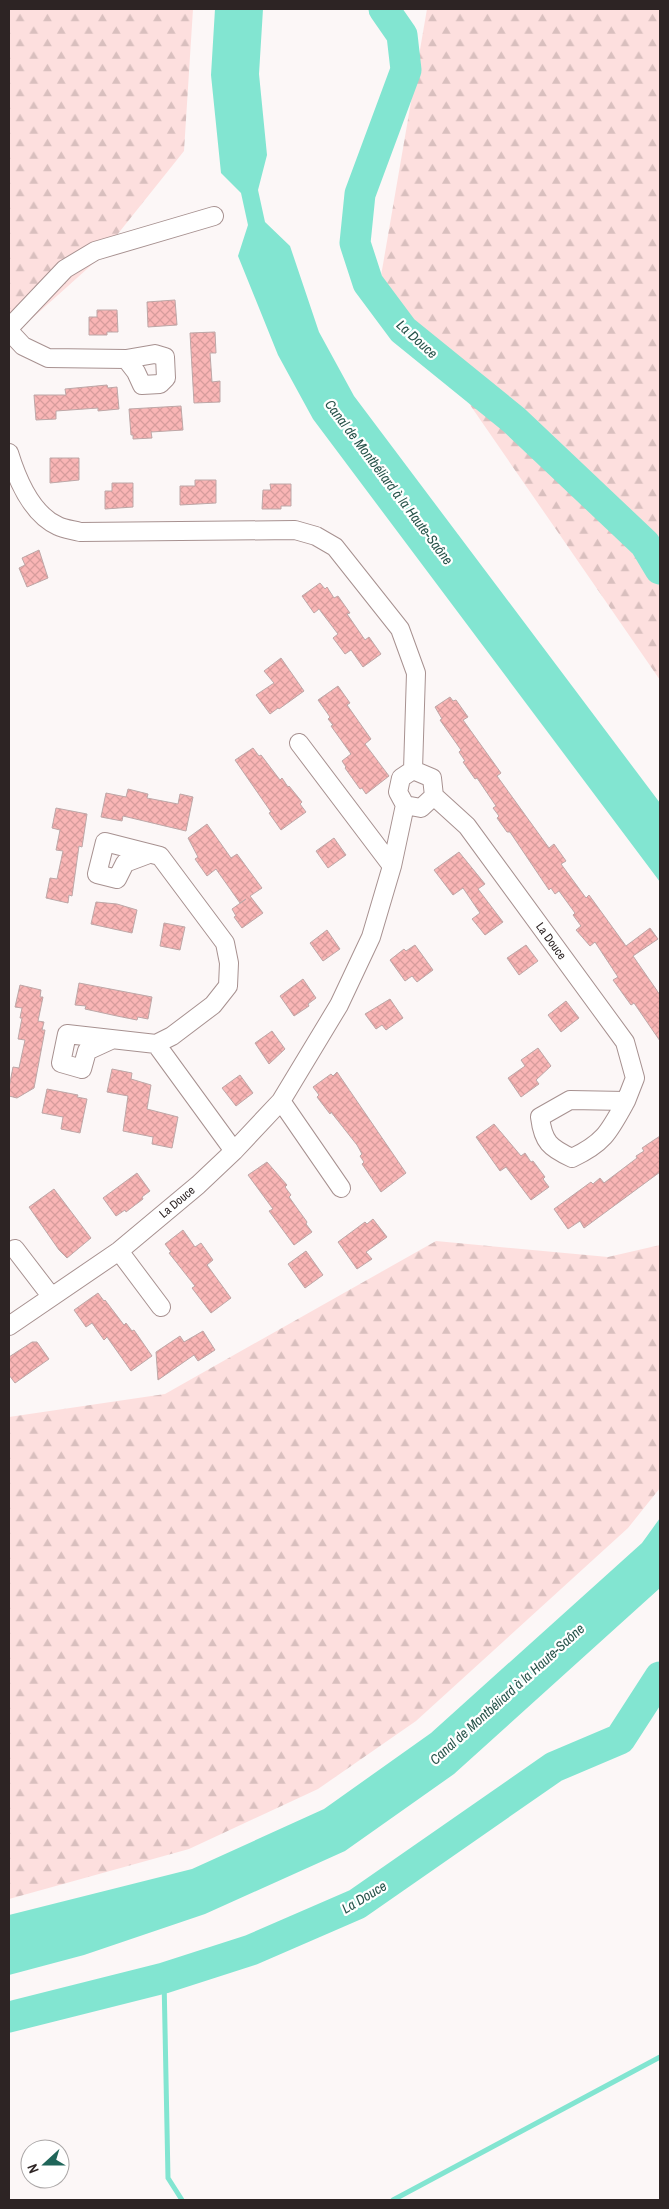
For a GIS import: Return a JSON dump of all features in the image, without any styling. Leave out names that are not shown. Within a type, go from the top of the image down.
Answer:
[{"type":"street","points":[[126,359],[48,358],[23,346],[9,330],[65,269],[95,251],[214,216]]},
{"type":"street","points":[[9,453],[15,471],[37,510],[57,525],[80,532],[295,530],[316,536],[335,547],[400,629],[410,655],[416,673],[413,770]]},
{"type":"street","points":[[299,743],[392,866]]},
{"type":"street","points":[[413,770],[432,778],[434,796],[421,808],[405,805],[398,792],[401,778],[413,770]]},
{"type":"street","name":"La Douce","points":[[434,796],[467,826],[625,1042],[635,1078],[626,1101],[608,1133],[589,1150],[572,1158],[555,1150],[542,1134],[540,1117],[570,1100],[626,1101]]},
{"type":"street","name":"La Douce","points":[[9,1326],[119,1251],[198,1185],[234,1151],[281,1100],[339,1005],[367,946],[392,866],[405,805]]},
{"type":"street","points":[[111,1040],[156,1044],[172,1036],[213,1006],[228,986],[229,963],[226,943],[160,856],[149,854]]},
{"type":"street","points":[[156,1044],[234,1151]]},
{"type":"street","points":[[281,1100],[341,1188]]},
{"type":"street","points":[[15,1249],[51,1296]]},
{"type":"street","points":[[119,1251],[161,1307]]},
{"type":"green space","points":[[9,9],[193,9],[184,151],[97,260],[9,339]]},
{"type":"green space","points":[[427,9],[660,9],[660,680],[381,276]]},
{"type":"green space","points":[[436,1241],[608,1257],[660,1245],[660,1488],[628,1528],[416,1721],[318,1789],[189,1849],[9,1899],[9,1417],[165,1394]]},
{"type":"water","name":"Canal de Montbéliard à la Haute-Saône","points":[[215,9],[263,9],[259,74],[267,155],[258,190],[265,222],[290,246],[319,332],[354,396],[660,803],[660,882],[313,419],[278,355],[238,256],[248,225],[241,193],[221,173],[211,75]]},
{"type":"water","name":"Canal de Montbéliard à la Haute-Saône","points":[[660,1518],[660,1588],[454,1774],[345,1851],[205,1914],[84,1955],[9,1975],[9,1915],[192,1869],[324,1809],[431,1733],[642,1543]]},
{"type":"building","points":[[175,300],[177,325],[148,327],[147,302]]},
{"type":"building","points":[[97,310],[117,310],[118,332],[107,332],[107,335],[89,335],[89,317],[97,317]]},
{"type":"building","points":[[215,332],[216,353],[210,353],[212,382],[220,381],[220,402],[194,403],[190,333]]},
{"type":"building","points":[[107,385],[108,388],[117,387],[119,409],[98,411],[98,408],[56,411],[56,419],[36,420],[34,395],[66,395],[65,389]]},
{"type":"building","points":[[181,406],[183,430],[151,432],[152,438],[133,439],[129,409]]},
{"type":"building","points":[[50,458],[79,458],[79,480],[50,483]]},
{"type":"building","points":[[195,480],[216,480],[216,503],[180,505],[180,486],[195,486]]},
{"type":"building","points":[[112,483],[133,483],[133,507],[105,509],[105,491],[112,491]]},
{"type":"building","points":[[270,484],[291,484],[291,506],[281,506],[281,509],[262,509],[263,490],[271,490]]},
{"type":"building","points":[[39,550],[48,578],[27,587],[19,568],[25,565],[22,558]]},
{"type":"building","points":[[320,583],[325,589],[327,587],[334,598],[338,596],[350,613],[347,614],[365,640],[369,637],[381,654],[363,667],[351,650],[345,654],[333,638],[338,634],[319,609],[314,613],[302,596]]},
{"type":"building","points":[[281,658],[304,691],[270,714],[256,695],[274,683],[264,671]]},
{"type":"building","points":[[338,686],[350,703],[347,705],[371,739],[365,744],[389,776],[366,794],[362,788],[360,789],[345,768],[342,761],[351,754],[331,726],[333,725],[328,719],[330,717],[318,700]]},
{"type":"building","points":[[450,697],[453,701],[456,700],[468,717],[463,720],[501,773],[497,776],[549,848],[554,844],[566,861],[561,864],[586,898],[589,895],[626,946],[650,928],[658,939],[633,956],[660,995],[660,1041],[634,1003],[631,1005],[613,980],[618,977],[595,942],[590,946],[576,930],[581,926],[573,915],[575,913],[559,891],[555,894],[551,888],[549,890],[510,832],[507,832],[497,818],[499,816],[493,808],[496,806],[477,778],[475,779],[463,762],[465,761],[459,752],[461,750],[440,720],[442,719],[435,707]]},
{"type":"building","points":[[253,748],[259,756],[261,755],[280,780],[282,778],[289,786],[302,802],[300,804],[306,812],[281,830],[269,813],[271,812],[235,760]]},
{"type":"building","points":[[128,789],[148,794],[147,798],[178,804],[180,794],[193,797],[186,831],[123,816],[122,821],[101,817],[106,793],[126,797]]},
{"type":"building","points":[[56,808],[87,814],[82,847],[79,846],[72,896],[69,895],[68,903],[46,898],[50,878],[57,879],[63,851],[56,850],[60,830],[52,828]]},
{"type":"building","points":[[207,824],[231,858],[237,854],[262,888],[250,896],[263,913],[242,928],[234,917],[236,916],[232,909],[246,899],[240,903],[216,869],[207,876],[195,859],[198,857],[188,838]]},
{"type":"building","points":[[334,838],[346,855],[328,868],[316,851]]},
{"type":"building","points":[[459,852],[485,884],[478,889],[503,922],[485,935],[472,919],[480,913],[463,888],[453,895],[434,870]]},
{"type":"building","points":[[96,902],[117,904],[137,910],[132,933],[91,924]]},
{"type":"building","points":[[164,923],[185,927],[180,950],[160,946]]},
{"type":"building","points":[[327,930],[340,949],[323,961],[310,943]]},
{"type":"building","points":[[415,945],[433,970],[417,982],[412,976],[405,981],[390,960],[404,949],[406,951]]},
{"type":"building","points":[[526,945],[538,961],[519,975],[507,958]]},
{"type":"building","points":[[303,979],[316,998],[308,1004],[309,1006],[294,1016],[280,996]]},
{"type":"building","points":[[79,983],[152,997],[148,1019],[138,1017],[137,1020],[85,1009],[86,1006],[75,1005]]},
{"type":"building","points":[[20,985],[41,990],[40,997],[43,997],[38,1021],[44,1022],[42,1030],[45,1030],[34,1088],[17,1098],[9,1096],[9,1088],[13,1067],[19,1068],[25,1040],[18,1039],[22,1008],[15,1007]]},
{"type":"building","points":[[390,999],[403,1018],[386,1030],[382,1025],[376,1029],[365,1014]]},
{"type":"building","points":[[566,1001],[579,1018],[561,1032],[548,1015]]},
{"type":"building","points":[[272,1031],[285,1049],[269,1064],[255,1043]]},
{"type":"building","points":[[538,1048],[551,1066],[536,1080],[539,1084],[521,1097],[508,1078],[525,1066],[521,1060]]},
{"type":"building","points":[[112,1069],[132,1073],[131,1079],[151,1085],[147,1109],[178,1117],[172,1148],[152,1144],[153,1137],[123,1131],[128,1096],[107,1092]]},
{"type":"building","points":[[337,1072],[406,1173],[381,1192],[362,1164],[364,1162],[360,1156],[362,1154],[357,1145],[317,1097],[319,1095],[313,1087]]},
{"type":"building","points":[[240,1075],[253,1093],[236,1106],[222,1088]]},
{"type":"building","points":[[47,1089],[78,1095],[77,1097],[87,1099],[80,1133],[61,1129],[63,1117],[42,1113]]},
{"type":"building","points":[[494,1124],[521,1156],[525,1153],[545,1177],[543,1179],[549,1187],[531,1200],[506,1167],[500,1171],[476,1137]]},
{"type":"building","points":[[660,1136],[660,1172],[584,1228],[580,1221],[568,1229],[554,1209],[591,1182],[593,1184],[600,1178],[604,1183],[637,1158],[636,1156],[644,1151],[642,1148]]},
{"type":"building","points":[[267,1162],[287,1185],[285,1187],[291,1195],[289,1197],[312,1232],[294,1245],[269,1211],[273,1209],[248,1175]]},
{"type":"building","points":[[137,1173],[150,1191],[126,1212],[125,1210],[116,1216],[103,1198]]},
{"type":"building","points":[[54,1189],[91,1238],[67,1258],[59,1250],[29,1207]]},
{"type":"building","points":[[373,1219],[387,1237],[366,1252],[372,1259],[357,1269],[338,1242],[365,1222],[367,1224]]},
{"type":"building","points":[[183,1230],[195,1247],[201,1243],[213,1260],[207,1265],[231,1298],[211,1313],[192,1288],[195,1286],[169,1253],[171,1252],[165,1244]]},
{"type":"building","points":[[306,1251],[323,1275],[305,1288],[288,1264]]},
{"type":"building","points":[[98,1293],[124,1325],[126,1323],[132,1331],[134,1330],[152,1356],[131,1371],[107,1337],[104,1340],[92,1323],[86,1327],[74,1310]]},
{"type":"building","points":[[203,1331],[215,1350],[198,1361],[194,1355],[158,1380],[156,1352],[180,1336],[184,1342]]},
{"type":"building","points":[[32,1342],[37,1342],[49,1359],[15,1383],[9,1375],[9,1357]]},
{"type":"waterway","name":"La Douce","points":[[384,9],[402,35],[406,70],[360,194],[355,243],[368,283],[403,330],[514,420],[645,544],[660,569]]},
{"type":"waterway","name":"La Douce","points":[[9,2017],[164,1978],[251,1950],[357,1904],[554,1767],[620,1739],[660,1677]]},
{"type":"waterway","points":[[164,1978],[168,2178],[182,2200]]},
{"type":"waterway","points":[[393,2200],[660,2057]]}]
